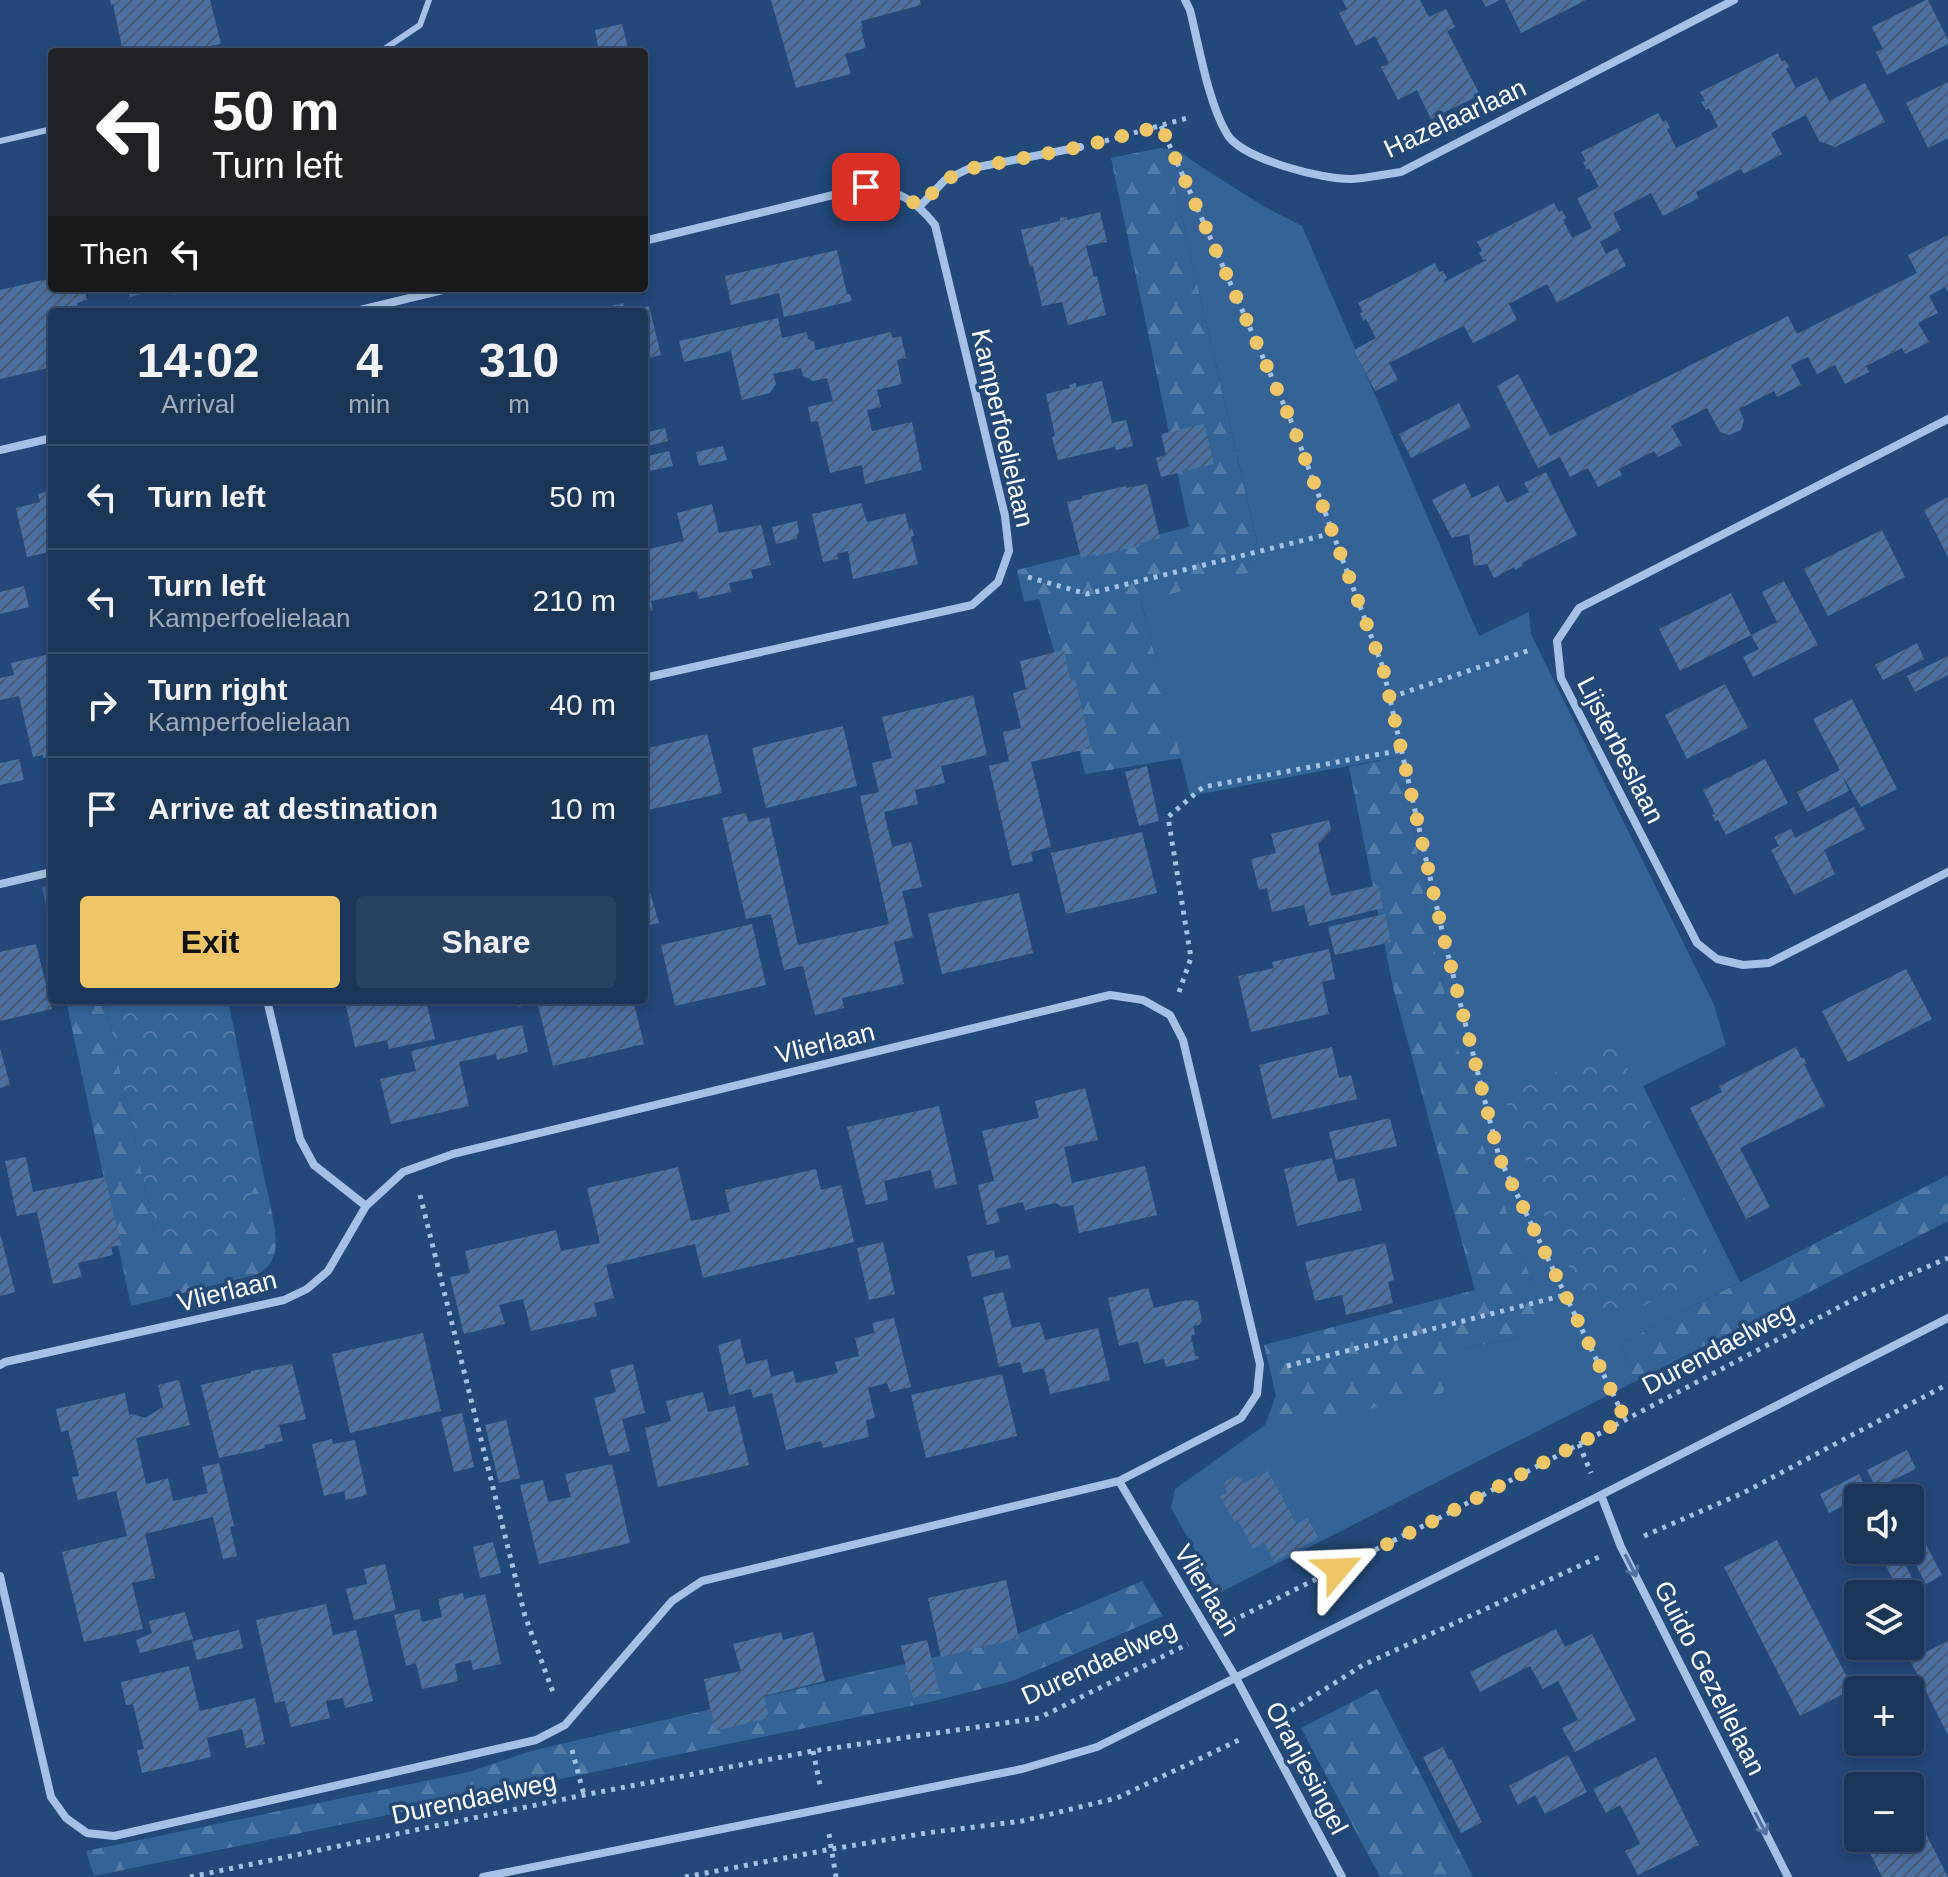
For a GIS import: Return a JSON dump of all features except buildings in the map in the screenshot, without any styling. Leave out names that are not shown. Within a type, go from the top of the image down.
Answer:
[{"type":"street","name":"Hazelaarlaan","points":[[1185,0],[1215,109],[1228,138],[1255,155],[1309,174],[1351,179],[1401,172],[1734,0]]},
{"type":"street","points":[[648,240],[866,187],[895,192],[920,206],[945,180],[968,169],[1080,147]]},
{"type":"street","name":"Kamperfoelielaan","points":[[920,206],[935,225],[1005,516],[1009,551],[1002,570]]},
{"type":"street","points":[[368,308],[434,292]]},
{"type":"street","points":[[1557,641],[1579,608],[1948,419]]},
{"type":"street","points":[[0,450],[48,439]]},
{"type":"street","points":[[648,677],[972,605],[998,582],[1002,570]]},
{"type":"street","name":"Lijsterbeslaan","points":[[1557,641],[1561,678],[1697,943],[1717,959],[1743,965],[1769,963],[1948,872]]},
{"type":"street","points":[[0,884],[48,873]]},
{"type":"street","name":"Vlierlaan","points":[[0,1365],[284,1300],[307,1289],[328,1271],[366,1206],[403,1172],[453,1154],[1110,995],[1143,1000],[1170,1015]]},
{"type":"street","points":[[268,1004],[300,1139],[314,1165],[366,1206]]},
{"type":"street","points":[[0,1576],[51,1797],[66,1818],[87,1833],[114,1836],[536,1740],[565,1725],[672,1601],[702,1581],[1119,1481],[1241,1418],[1257,1394],[1260,1364],[1183,1040],[1170,1015]]},
{"type":"street","points":[[483,1877],[1022,1769],[1097,1747],[1948,1318]]},
{"type":"street","name":"Vlierlaan","points":[[1119,1481],[1236,1678]]},
{"type":"street","name":"Guido Gezellelaan","points":[[1601,1495],[1621,1547],[1788,1877]]},
{"type":"street","name":"Oranjesingel","points":[[1236,1678],[1342,1877]]},
{"type":"lane","points":[[386,48],[420,25],[429,0]]},
{"type":"lane","points":[[0,141],[48,130]]},
{"type":"path","points":[[1080,147],[1215,109]]},
{"type":"path","points":[[1161,126],[1291,421],[1383,668],[1443,935],[1499,1157],[1625,1419]]},
{"type":"path","points":[[1002,570],[1087,594],[1333,533]]},
{"type":"path","points":[[1390,697],[1557,641]]},
{"type":"path","points":[[1170,1015],[1191,958],[1168,817],[1203,787],[1402,750]]},
{"type":"path","points":[[414,1168],[525,1616],[565,1725],[584,1795]]},
{"type":"path","name":"Durendaelweg","points":[[190,1877],[813,1751],[1039,1718],[1441,1517],[1864,1294],[1948,1258]]},
{"type":"path","points":[[1259,1373],[1565,1295]]},
{"type":"path","points":[[685,1877],[926,1833],[1022,1821],[1117,1798],[1264,1728],[1363,1665],[1743,1493],[1948,1384]]},
{"type":"path","points":[[824,1808],[836,1877]]},
{"type":"green space","points":[[1166,149],[1179,151],[1265,207],[1302,226],[1479,636],[1529,612],[1531,634],[1714,1005],[1726,1045],[1643,1086],[1740,1282],[1622,1343],[1634,1382],[1219,1593],[1171,1508],[1175,1489],[1265,1425],[1268,1417],[1272,1425],[1463,1349],[1528,1335],[1539,1302],[1479,1136],[1427,919],[1401,756],[1190,796],[1141,601],[1248,573],[1258,557],[1256,537]]},
{"type":"green space","points":[[1166,149],[1258,557],[1248,573],[1141,602],[1181,758],[1085,774],[1039,599],[1024,602],[1017,570],[1189,527],[1111,158]]},
{"type":"green space","points":[[1401,756],[1427,919],[1479,1135],[1539,1302],[1542,1322],[1528,1335],[1463,1349],[1453,1355],[1443,1393],[1285,1427],[1272,1425],[1268,1417],[1276,1395],[1264,1345],[1475,1290],[1393,987],[1349,767]]},
{"type":"green space","points":[[48,885],[48,916],[42,887]]},
{"type":"green space","points":[[67,1004],[106,1004],[155,1234],[223,1232],[246,1202],[262,1168],[274,1222],[275,1251],[262,1271],[131,1306]]},
{"type":"green space","points":[[106,1004],[229,1004],[262,1168],[241,1213],[222,1233],[198,1242],[178,1243],[168,1242],[155,1234]]},
{"type":"green space","points":[[1617,1044],[1716,1272],[1599,1326],[1545,1217],[1504,1097]]},
{"type":"green space","points":[[1948,1175],[1948,1221],[1634,1382],[1622,1343]]},
{"type":"green space","points":[[1142,1581],[1163,1616],[1012,1681],[930,1702],[94,1876],[86,1851],[469,1772],[531,1751],[999,1642]]},
{"type":"green space","points":[[1377,1689],[1473,1877],[1380,1877],[1301,1728]]},
{"type":"route","points":[[866,187],[895,192],[920,206],[945,180],[968,169],[1080,147],[1161,126],[1291,421],[1383,668],[1443,935],[1499,1157],[1625,1419],[1338,1569]]}]
